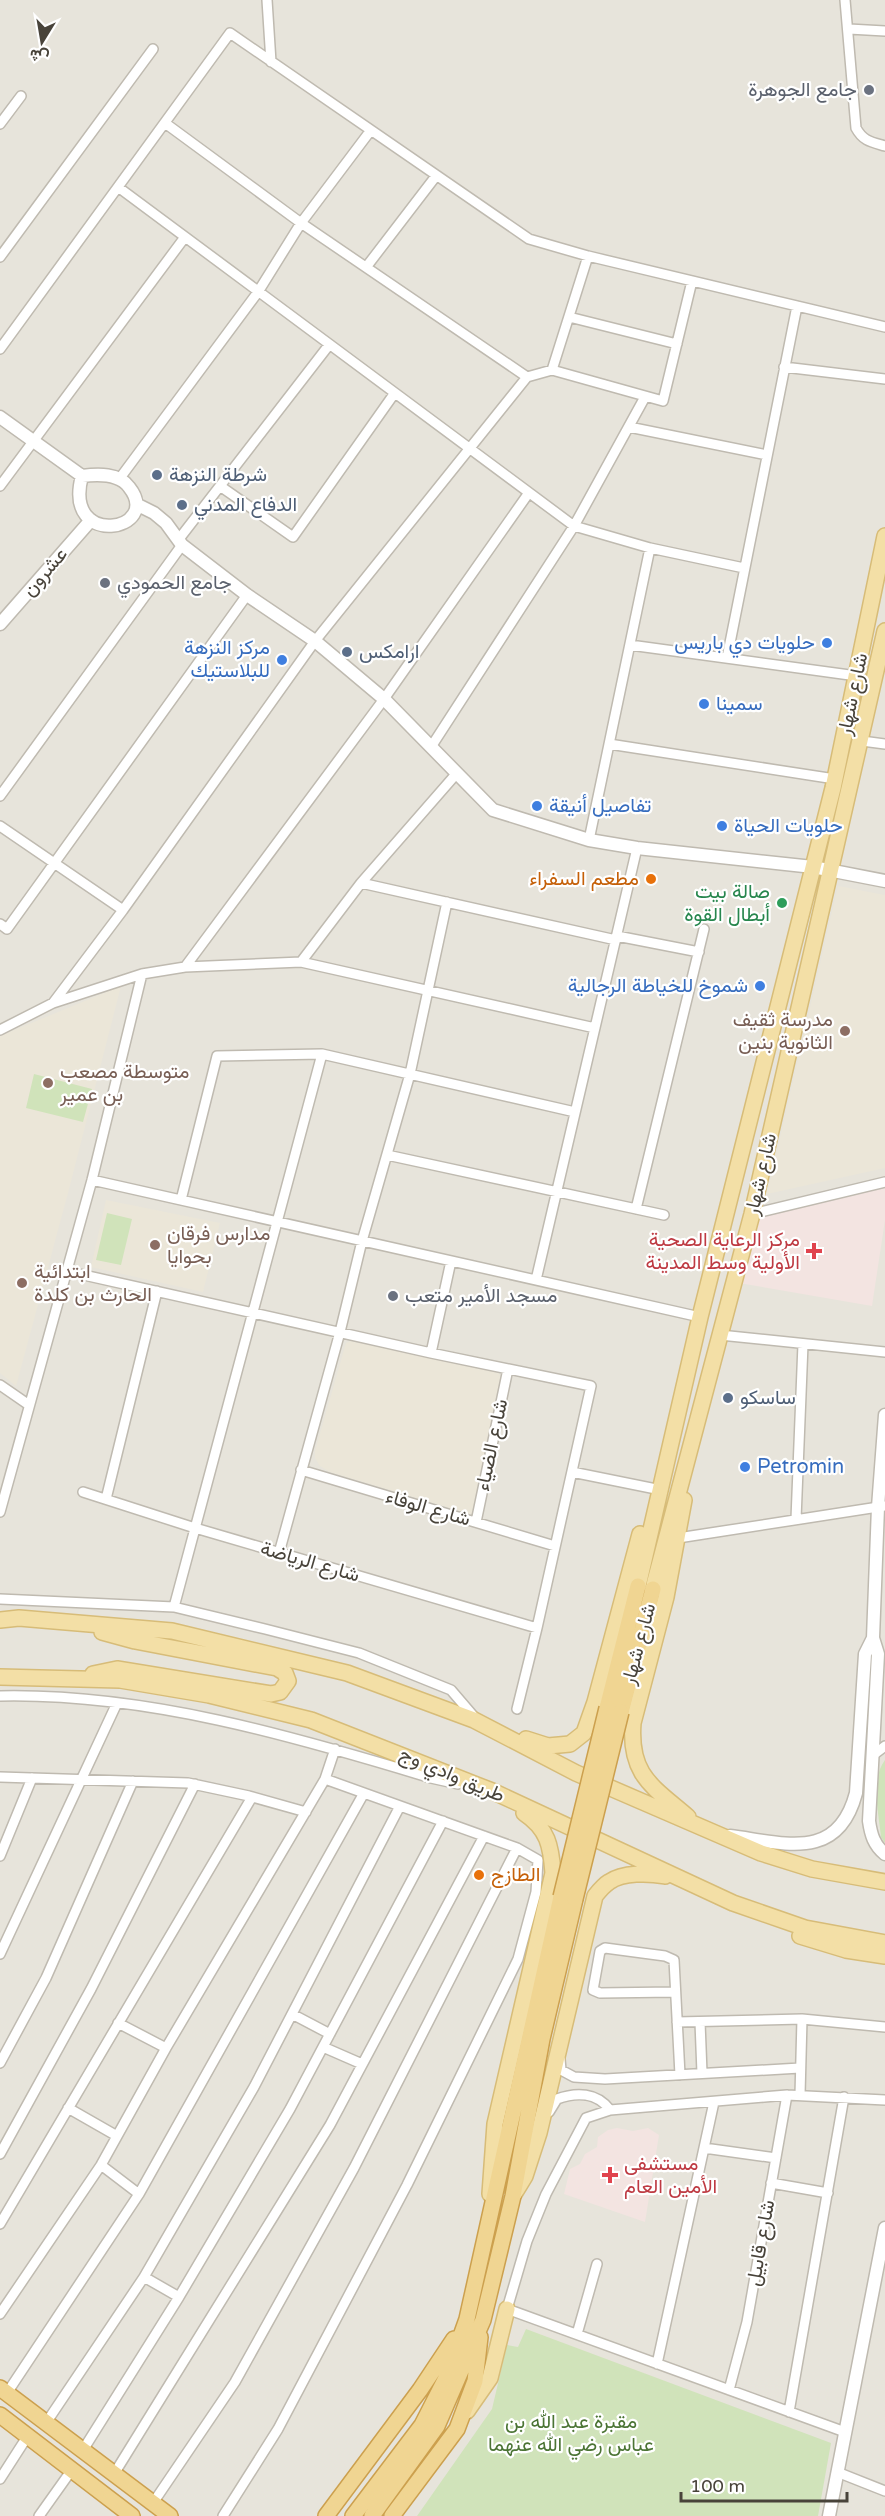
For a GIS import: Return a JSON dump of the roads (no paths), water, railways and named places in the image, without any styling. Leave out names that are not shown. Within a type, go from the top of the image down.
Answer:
[{"type":"highway","points":[[392,2516],[457,2429],[475,2381],[475,2319],[489,2213],[645,1588]]},
{"type":"highway","points":[[372,2516],[437,2426],[475,2319],[513,2196],[568,1898]]},
{"type":"highway","points":[[326,2516],[475,2319]]},
{"type":"highway","points":[[353,2516],[422,2426],[475,2319]]},
{"type":"highway","points":[[4,2390],[170,2516]]},
{"type":"highway","points":[[0,2415],[70,2471],[132,2516]]},
{"type":"main road","name":"شارع شهار","points":[[645,1588],[661,1490],[700,1317],[835,779],[885,536]]},
{"type":"main road","name":"شارع شهار","points":[[645,1588],[693,1434],[752,1214],[862,741],[885,631]]},
{"type":"main road","points":[[693,1434],[678,1538],[666,1596],[633,1723],[632,1743],[634,1758],[645,1780],[699,1827]]},
{"type":"main road","points":[[0,1620],[19,1618],[172,1631],[347,1673],[548,1746],[570,1744],[584,1733],[595,1702],[649,1498],[661,1490]]},
{"type":"main road","points":[[63,1622],[135,1641],[277,1668],[285,1672],[288,1681],[284,1689],[276,1694],[117,1669],[69,1679]]},
{"type":"main road","name":"طريق وادي وج","points":[[0,1677],[120,1680],[209,1695],[311,1719],[492,1791],[690,1882],[798,1935],[846,1950],[883,1954]]},
{"type":"main road","points":[[485,1725],[576,1773],[761,1853],[812,1869],[885,1882]]},
{"type":"main road","points":[[489,2213],[495,2124],[553,1873],[551,1849],[536,1821],[492,1791]]},
{"type":"main road","points":[[513,2196],[525,2175],[539,2133],[595,1896],[609,1881],[628,1876],[651,1873],[690,1882]]},
{"type":"main road","points":[[457,2429],[490,2378],[507,2309]]},
{"type":"street","points":[[267,0],[272,62]]},
{"type":"street","points":[[845,0],[856,128],[867,141],[885,146]]},
{"type":"street","points":[[849,29],[885,31]]},
{"type":"street","points":[[0,349],[230,33],[529,239],[588,256],[885,327]]},
{"type":"street","points":[[0,257],[153,49]]},
{"type":"street","points":[[0,124],[21,96]]},
{"type":"street","points":[[165,123],[301,223],[527,377]]},
{"type":"street","points":[[120,478],[258,291],[301,223],[371,130]]},
{"type":"street","points":[[367,266],[436,176]]},
{"type":"street","points":[[118,187],[574,526],[650,548],[744,568]]},
{"type":"street","points":[[0,486],[184,237]]},
{"type":"street","points":[[552,369],[588,256]]},
{"type":"street","points":[[53,1003],[123,910],[315,641],[527,377],[552,369],[663,401],[692,281]]},
{"type":"street","points":[[727,658],[797,306]]},
{"type":"street","points":[[569,317],[677,344]]},
{"type":"street","points":[[0,796],[220,486],[329,345]]},
{"type":"street","points":[[784,367],[885,379]]},
{"type":"street","points":[[220,486],[293,537],[394,394]]},
{"type":"street","points":[[432,747],[574,526],[645,397]]},
{"type":"street","points":[[0,417],[82,476],[120,478],[133,492],[138,505],[154,513],[180,542],[247,595],[315,641],[384,699],[494,810],[589,840],[637,848],[813,867],[885,881]]},
{"type":"street","points":[[629,427],[767,455]]},
{"type":"street","points":[[82,476],[79,490],[82,508],[91,520],[103,526],[114,526],[133,516],[138,505]]},
{"type":"street","points":[[185,967],[384,699],[528,494]]},
{"type":"street","name":"عشرون","points":[[0,624],[91,520]]},
{"type":"street","points":[[589,840],[650,548]]},
{"type":"street","points":[[0,924],[7,929],[247,595]]},
{"type":"street","points":[[630,645],[857,676]]},
{"type":"street","points":[[862,741],[885,744]]},
{"type":"street","points":[[609,744],[835,779]]},
{"type":"street","points":[[301,962],[361,883],[457,773]]},
{"type":"street","points":[[0,826],[123,910]]},
{"type":"street","points":[[536,1280],[637,848]]},
{"type":"street","points":[[361,883],[616,938],[699,952]]},
{"type":"street","points":[[279,1553],[340,1332],[362,1241],[410,1074],[447,902]]},
{"type":"street","points":[[636,1209],[704,929]]},
{"type":"street","points":[[2,1028],[53,1003],[142,974],[185,967],[301,962],[595,1028]]},
{"type":"street","points":[[0,1512],[92,1180],[142,974]]},
{"type":"street","points":[[181,1200],[217,1056],[322,1054],[575,1112]]},
{"type":"street","points":[[174,1607],[322,1054]]},
{"type":"street","points":[[387,1155],[664,1215]]},
{"type":"street","points":[[92,1180],[700,1317]]},
{"type":"street","points":[[752,1214],[885,1182]]},
{"type":"street","points":[[431,1353],[452,1261]]},
{"type":"street","points":[[66,1271],[431,1353],[591,1386],[517,1709]]},
{"type":"street","points":[[106,1499],[157,1291]]},
{"type":"street","points":[[720,1335],[885,1352]]},
{"type":"street","points":[[796,1519],[803,1344]]},
{"type":"street","name":"شارع الضياء","points":[[476,1522],[508,1369]]},
{"type":"street","points":[[0,1385],[29,1405]]},
{"type":"street","points":[[885,1414],[879,1638],[869,1821],[877,1847],[885,1854]]},
{"type":"street","name":"شارع الوفاء","points":[[301,1470],[555,1546]]},
{"type":"street","points":[[572,1472],[661,1490]]},
{"type":"street","name":"شارع الرياضة","points":[[83,1492],[195,1528],[537,1628]]},
{"type":"street","points":[[678,1538],[882,1506]]},
{"type":"street","points":[[0,1599],[174,1607],[359,1653],[451,1690],[485,1725]]},
{"type":"street","points":[[721,1835],[806,1843],[822,1841],[834,1834],[843,1823],[852,1809],[856,1792],[865,1654],[879,1638]]},
{"type":"street","points":[[0,1696],[117,1703],[261,1729],[431,1778],[492,1791]]},
{"type":"street","points":[[0,1953],[117,1703]]},
{"type":"street","points":[[872,1756],[885,1746]]},
{"type":"street","points":[[0,2314],[102,2165],[166,2048],[325,1779],[335,1749]]},
{"type":"street","points":[[0,1777],[195,1784],[306,1812]]},
{"type":"street","points":[[0,1856],[32,1778]]},
{"type":"street","points":[[224,2516],[278,2430],[380,2236],[518,1959],[536,1892],[538,1860],[517,1848],[325,1779]]},
{"type":"street","points":[[0,2063],[46,1978],[133,1781]]},
{"type":"street","points":[[0,2154],[91,1989],[195,1784]]},
{"type":"street","points":[[4,2390],[139,2194],[364,1793]]},
{"type":"street","points":[[0,2224],[252,1797]]},
{"type":"street","points":[[46,2423],[144,2277],[254,2087],[400,1806]]},
{"type":"street","points":[[83,2450],[179,2297],[290,2109],[443,1821]]},
{"type":"street","points":[[114,2474],[330,2125],[484,1836]]},
{"type":"street","points":[[153,2503],[235,2382],[337,2198],[517,1848]]},
{"type":"street","points":[[674,1992],[600,1993],[593,1990],[600,1952],[605,1948],[665,1956],[674,1960],[680,2075]]},
{"type":"street","points":[[292,2014],[330,2034]]},
{"type":"street","points":[[677,2022],[802,2019],[885,2027]]},
{"type":"street","points":[[800,2095],[802,2019]]},
{"type":"street","points":[[700,2022],[702,2073]]},
{"type":"street","points":[[118,2023],[166,2048]]},
{"type":"street","points":[[323,2047],[362,2064]]},
{"type":"street","points":[[559,2054],[561,2070],[567,2074],[605,2079],[800,2068]]},
{"type":"street","points":[[603,2100],[605,2079]]},
{"type":"street","points":[[539,2133],[557,2099],[569,2094],[582,2094],[603,2100],[610,2109]]},
{"type":"street","points":[[845,2432],[507,2309],[527,2241],[546,2194],[586,2118],[610,2109],[787,2095],[885,2100]]},
{"type":"street","name":"شارع قابيل","points":[[729,2390],[747,2322],[787,2095]]},
{"type":"street","points":[[789,2412],[843,2097]]},
{"type":"street","points":[[657,2364],[714,2102]]},
{"type":"street","points":[[68,2108],[117,2136]]},
{"type":"street","points":[[704,2148],[776,2158]]},
{"type":"street","points":[[102,2165],[139,2194]]},
{"type":"street","points":[[771,2183],[828,2193]]},
{"type":"street","points":[[829,2516],[885,2228]]},
{"type":"street","points":[[577,2334],[597,2264]]},
{"type":"street","points":[[144,2277],[179,2297]]},
{"type":"street","points":[[0,2479],[27,2437]]},
{"type":"street","points":[[39,2516],[70,2471]]},
{"type":"street","points":[[837,2472],[885,2490]]},
{"type":"place","name":"جامع الجوهرة","points":[[869,90]]},
{"type":"place","name":"شرطة النزهة","points":[[157,475]]},
{"type":"place","name":"الدفاع المدني","points":[[182,505]]},
{"type":"place","name":"جامع الحمودي","points":[[105,583]]},
{"type":"place","name":"حلويات دي باريس","points":[[827,643]]},
{"type":"place","name":"ارامكس","points":[[347,652]]},
{"type":"place","name":"مركز النزهة للبلاستيك","points":[[282,660]]},
{"type":"place","name":"سمينا","points":[[704,704]]},
{"type":"place","name":"تفاصيل أنيقة","points":[[537,806]]},
{"type":"place","name":"حلويات الحياة","points":[[722,826]]},
{"type":"place","name":"مطعم السفراء","points":[[651,879]]},
{"type":"place","name":"صالة بيت أبطال القوة","points":[[782,903]]},
{"type":"place","name":"شموخ للخياطة الرجالية","points":[[760,986]]},
{"type":"place","name":"مدرسة ثقيف الثانوية بنين","points":[[845,1031]]},
{"type":"place","name":"متوسطة مصعب بن عمير","points":[[48,1083]]},
{"type":"place","name":"مدارس فرقان بحوايا","points":[[155,1245]]},
{"type":"place","name":"مركز الرعاية الصحية الأولية وسط المدينة","points":[[814,1251]]},
{"type":"place","name":"ابتدائية الحارث بن كلدة","points":[[22,1283]]},
{"type":"place","name":"مسجد الأمير متعب","points":[[393,1296]]},
{"type":"place","name":"ساسكو","points":[[728,1398]]},
{"type":"place","name":"Petromin","points":[[745,1467]]},
{"type":"place","name":"الطازج","points":[[479,1875]]},
{"type":"place","name":"مستشفى الأمين العام","points":[[610,2175]]},
{"type":"park label","name":"مقبرة عبد الله بن عباس رضي الله عنهما","points":[[571,2434]]}]
